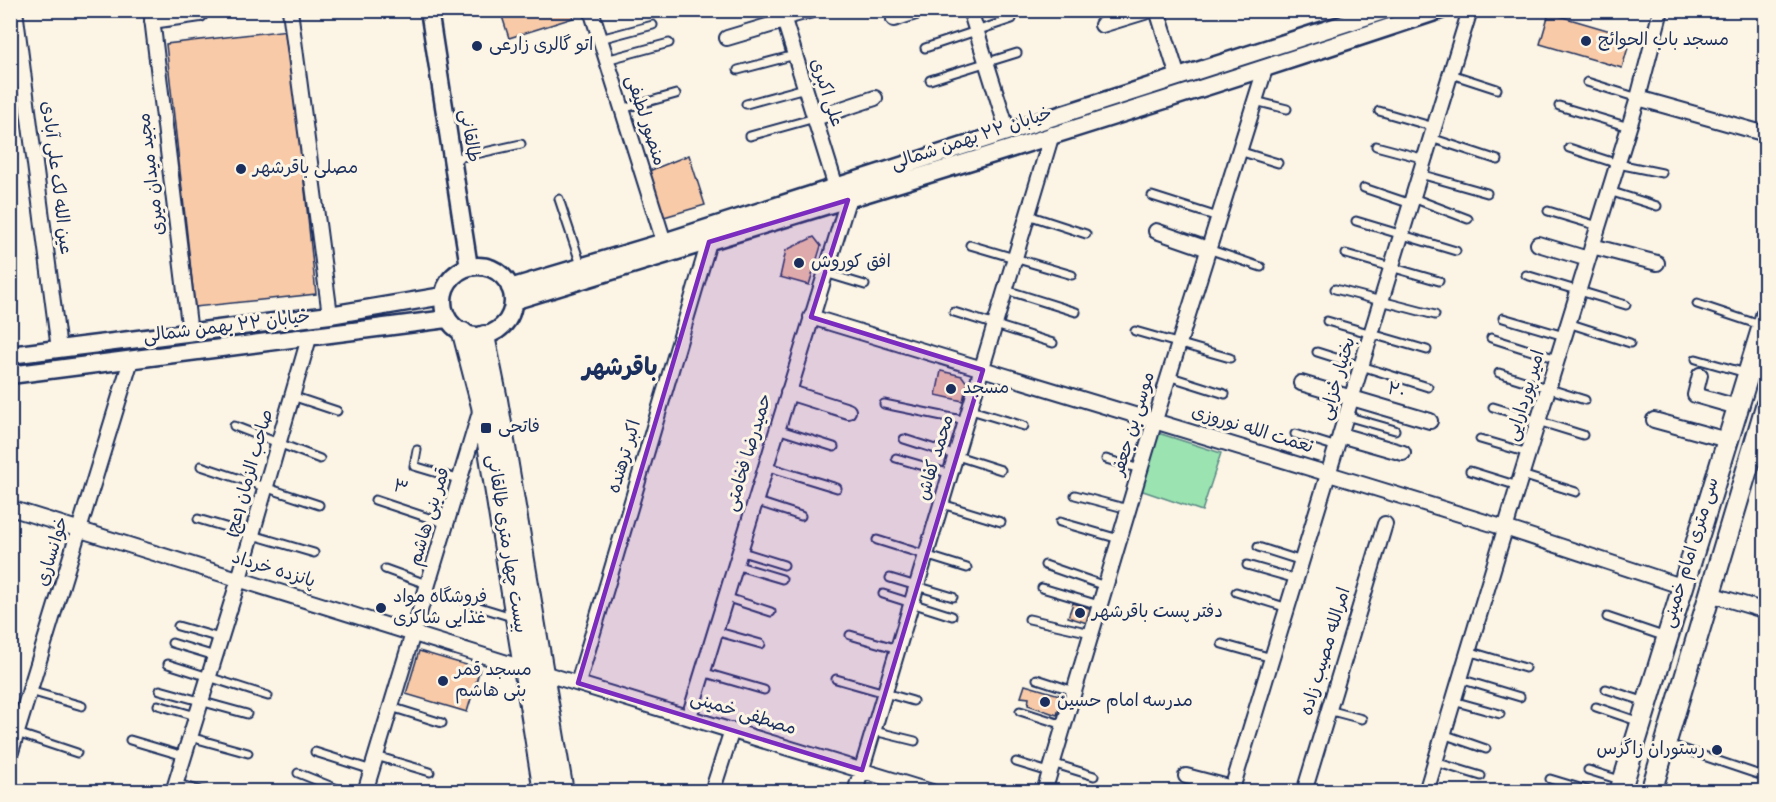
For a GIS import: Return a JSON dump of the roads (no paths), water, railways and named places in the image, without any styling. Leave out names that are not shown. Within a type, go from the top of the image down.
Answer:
[{"type":"main road","name":"سی متری امام خمینی","points":[[1621,786],[1764,321]]},
{"type":"main road","name":"بیست چهار متری طالقانی","points":[[463,333],[490,403],[517,619],[534,671],[540,768],[544,792]]},
{"type":"main road","points":[[484,336],[490,403],[534,671],[563,792]]},
{"type":"main road","name":"سی متری امام خمینی","points":[[1651,792],[1766,406]]},
{"type":"street","name":"عین الله لک علی آبادی","points":[[15,10],[17,80],[59,349]]},
{"type":"street","points":[[290,10],[330,315]]},
{"type":"street","name":"طالقانی","points":[[429,10],[470,267]]},
{"type":"street","name":"منصور لطیفی","points":[[591,10],[664,242]]},
{"type":"street","points":[[894,20],[922,10]]},
{"type":"street","points":[[970,10],[1008,132]]},
{"type":"street","points":[[1102,25],[1151,10]]},
{"type":"street","points":[[1157,10],[1178,77]]},
{"type":"street","name":"خیابان ۲۲ بهمن شمالی","points":[[512,295],[582,267],[1178,77],[1351,16],[1387,10]]},
{"type":"street","name":"خیابان ۲۲ بهمن شمالی","points":[[512,295],[709,242],[848,200],[1052,134],[1265,69],[1441,10]]},
{"type":"street","name":"بختیار خزایی","points":[[1232,790],[1470,10]]},
{"type":"street","name":"امیر پوردارایی","points":[[1426,792],[1638,98],[1661,10]]},
{"type":"street","points":[[152,16],[201,14]]},
{"type":"street","name":"مجید میدان میری","points":[[152,16],[190,333]]},
{"type":"street","points":[[727,38],[782,16]]},
{"type":"street","name":"علی اکبری","points":[[782,16],[836,187]]},
{"type":"street","name":"موسی بن جعفر","points":[[1044,792],[1168,376],[1265,69]]},
{"type":"street","points":[[814,118],[875,98]]},
{"type":"street","points":[[1638,98],[1766,134]]},
{"type":"street","name":"محمد کفاش","points":[[855,792],[1052,134]]},
{"type":"street","name":"حمیدرضا فخامتی","points":[[689,717],[848,200]]},
{"type":"street","points":[[1155,231],[1208,249]]},
{"type":"street","name":"اکبر ترهنده","points":[[578,683],[709,242]]},
{"type":"street","points":[[1538,244],[1657,262]]},
{"type":"street","points":[[470,267],[489,268],[498,273],[512,295],[507,320],[501,327],[484,336],[473,336],[454,328],[447,320],[443,308],[443,296],[452,277],[470,267]]},
{"type":"street","name":"خیابان ۲۲ بهمن شمالی","points":[[10,356],[330,315],[443,296]]},
{"type":"street","name":"نعمت الله نوروزی","points":[[811,317],[1505,528],[1681,586]]},
{"type":"street","name":"خیابان ۲۲ بهمن شمالی","points":[[10,375],[447,320]]},
{"type":"street","name":"صاحب الزمان (عج)","points":[[174,787],[239,579],[309,338]]},
{"type":"street","name":"خوانساری","points":[[10,755],[131,360]]},
{"type":"street","points":[[1700,375],[1695,395],[1737,407]]},
{"type":"street","name":"۲۰","points":[[1301,383],[1430,421]]},
{"type":"street","points":[[788,392],[848,411]]},
{"type":"street","name":"قمر بنی هاشم","points":[[365,792],[461,480],[490,403]]},
{"type":"street","points":[[1654,420],[1727,440]]},
{"type":"street","points":[[1338,441],[1402,453]]},
{"type":"street","name":"پانزده خرداد","points":[[10,508],[534,671]]},
{"type":"street","name":"امرالله مصیب زاده","points":[[1304,792],[1385,524]]},
{"type":"street","points":[[1710,594],[1766,611]]},
{"type":"street","name":"مصطفی خمینی","points":[[534,671],[932,792]]},
{"type":"street","points":[[712,792],[732,730]]},
{"type":"street","points":[[533,792],[540,768]]},
{"type":"street","points":[[1186,776],[1232,790]]},
{"type":"lane","points":[[782,16],[819,12]]},
{"type":"lane","points":[[925,48],[1012,19]]},
{"type":"lane","points":[[600,39],[653,25]]},
{"type":"lane","points":[[606,60],[669,43]]},
{"type":"lane","points":[[930,80],[1017,53]]},
{"type":"lane","points":[[738,70],[795,55]]},
{"type":"lane","points":[[1451,74],[1497,89]]},
{"type":"lane","points":[[1587,82],[1638,98]]},
{"type":"lane","points":[[746,104],[805,88]]},
{"type":"lane","points":[[622,109],[675,94]]},
{"type":"lane","points":[[1255,100],[1287,109]]},
{"type":"lane","points":[[1559,106],[1629,127]]},
{"type":"lane","points":[[1379,111],[1498,160]]},
{"type":"lane","points":[[750,136],[814,118]]},
{"type":"lane","points":[[452,159],[521,144]]},
{"type":"lane","points":[[1376,146],[1425,159]]},
{"type":"lane","points":[[1569,148],[1618,164],[1662,173]]},
{"type":"lane","points":[[1239,151],[1278,163]]},
{"type":"lane","points":[[1420,174],[1487,193]]},
{"type":"lane","points":[[1364,188],[1468,219]]},
{"type":"lane","points":[[1609,191],[1657,206]]},
{"type":"lane","points":[[1152,196],[1218,217]]},
{"type":"lane","points":[[559,199],[582,267]]},
{"type":"lane","points":[[1548,211],[1598,226]]},
{"type":"lane","points":[[1028,215],[1086,234]]},
{"type":"lane","points":[[1356,220],[1455,251]]},
{"type":"lane","points":[[970,245],[1072,275]]},
{"type":"lane","points":[[1208,249],[1261,267]]},
{"type":"lane","points":[[1346,254],[1439,281]]},
{"type":"lane","points":[[825,273],[865,285]]},
{"type":"lane","points":[[1526,275],[1626,305]]},
{"type":"lane","points":[[1335,289],[1381,303],[1435,315]]},
{"type":"lane","points":[[1006,290],[1076,312]]},
{"type":"lane","points":[[1697,304],[1764,321]]},
{"type":"lane","points":[[954,312],[1053,344]]},
{"type":"lane","points":[[1503,318],[1630,343]]},
{"type":"lane","points":[[1327,321],[1427,350]]},
{"type":"lane","points":[[1135,331],[1230,358]]},
{"type":"lane","points":[[1491,338],[1557,359]]},
{"type":"lane","points":[[1317,352],[1428,387]]},
{"type":"lane","points":[[1696,359],[1748,374]]},
{"type":"lane","points":[[1499,373],[1586,400]]},
{"type":"lane","points":[[1168,376],[1225,394]]},
{"type":"lane","points":[[292,396],[337,411]]},
{"type":"lane","points":[[884,404],[969,415],[1024,426]]},
{"type":"lane","points":[[1493,407],[1583,435]]},
{"type":"lane","points":[[1346,416],[1395,430]]},
{"type":"lane","points":[[234,426],[320,459]]},
{"type":"lane","points":[[777,429],[834,447]]},
{"type":"lane","points":[[1295,434],[1338,441]]},
{"type":"lane","points":[[904,439],[1001,470]]},
{"type":"lane","points":[[1480,439],[1528,453]]},
{"type":"lane","points":[[417,450],[414,466],[461,480]]},
{"type":"lane","points":[[896,458],[951,474]]},
{"type":"lane","points":[[1106,459],[1140,469]]},
{"type":"lane","points":[[201,466],[319,505]]},
{"type":"lane","points":[[765,466],[837,488]]},
{"type":"lane","points":[[1470,471],[1576,492]]},
{"type":"lane","points":[[1075,495],[1128,509]]},
{"type":"lane","name":"۳","points":[[375,500],[447,524]]},
{"type":"lane","points":[[755,500],[801,516]]},
{"type":"lane","points":[[942,504],[1001,522]]},
{"type":"lane","points":[[198,519],[314,553]]},
{"type":"lane","points":[[1060,522],[1119,539]]},
{"type":"lane","points":[[877,540],[967,568]]},
{"type":"lane","points":[[1258,547],[1302,561]]},
{"type":"lane","points":[[739,551],[784,565]]},
{"type":"lane","points":[[735,565],[782,579]]},
{"type":"lane","points":[[1045,565],[1105,586]]},
{"type":"lane","points":[[1246,565],[1296,579]]},
{"type":"lane","points":[[385,569],[429,585]]},
{"type":"lane","points":[[890,578],[953,597]]},
{"type":"lane","points":[[1042,588],[1099,605]]},
{"type":"lane","points":[[1236,592],[1288,608]]},
{"type":"lane","points":[[883,594],[952,616]]},
{"type":"lane","points":[[725,597],[771,612]]},
{"type":"lane","points":[[466,603],[517,619]]},
{"type":"lane","points":[[1606,617],[1666,636]]},
{"type":"lane","points":[[1029,619],[1091,633]]},
{"type":"lane","points":[[178,626],[220,638]]},
{"type":"lane","points":[[715,631],[761,644]]},
{"type":"lane","points":[[850,635],[898,649]]},
{"type":"lane","points":[[172,643],[215,656]]},
{"type":"lane","points":[[1222,644],[1272,658]]},
{"type":"lane","points":[[1468,651],[1525,668]]},
{"type":"lane","points":[[168,664],[268,696]]},
{"type":"lane","points":[[702,672],[764,690]]},
{"type":"lane","points":[[836,679],[913,701]]},
{"type":"lane","points":[[1037,679],[1074,691]]},
{"type":"lane","points":[[1460,679],[1520,696]]},
{"type":"lane","points":[[1606,689],[1646,702]]},
{"type":"lane","points":[[160,690],[247,714]]},
{"type":"lane","points":[[30,691],[82,706]]},
{"type":"lane","points":[[1453,700],[1500,714]]},
{"type":"lane","points":[[158,705],[196,716]]},
{"type":"lane","points":[[391,707],[442,723]]},
{"type":"lane","points":[[1596,707],[1640,722]]},
{"type":"lane","points":[[1328,710],[1362,719]]},
{"type":"lane","points":[[1020,711],[1064,725]]},
{"type":"lane","points":[[874,731],[915,741]]},
{"type":"lane","points":[[17,733],[77,753]]},
{"type":"lane","points":[[1443,734],[1486,749]]},
{"type":"lane","points":[[190,737],[248,753]]},
{"type":"lane","points":[[130,740],[184,756]]},
{"type":"lane","points":[[1665,743],[1760,775]]},
{"type":"lane","points":[[315,752],[372,770]]},
{"type":"lane","points":[[376,756],[430,772]]},
{"type":"lane","points":[[1016,762],[1094,776]]},
{"type":"lane","points":[[1435,762],[1481,776]]},
{"type":"lane","points":[[1588,770],[1621,786]]},
{"type":"lane","points":[[298,773],[345,792]]},
{"type":"lane","points":[[1550,779],[1593,792]]},
{"type":"lane","points":[[174,787],[204,792]]},
{"type":"place","name":"مسجد باب الحوائج","points":[[1586,41]]},
{"type":"place","name":"اتو گالری زارعی","points":[[477,46]]},
{"type":"place","name":"مصلی باقرشهر","points":[[241,169]]},
{"type":"place","name":"افق کوروش","points":[[799,263]]},
{"type":"place","name":"مسجد","points":[[951,389]]},
{"type":"place","name":"فاتحی","points":[[486,428]]},
{"type":"place","name":"فروشگاه مواد غذایی شاکری","points":[[381,608]]},
{"type":"place","name":"دفتر پست باقرشهر","points":[[1080,613]]},
{"type":"place","name":"مسجد قمر بنی هاشم","points":[[443,681]]},
{"type":"place","name":"مدرسه امام حسین","points":[[1045,702]]},
{"type":"place","name":"رستوران زاگرس","points":[[1717,750]]},
{"type":"district","name":"باقرشهر","points":[[620,370]]}]
